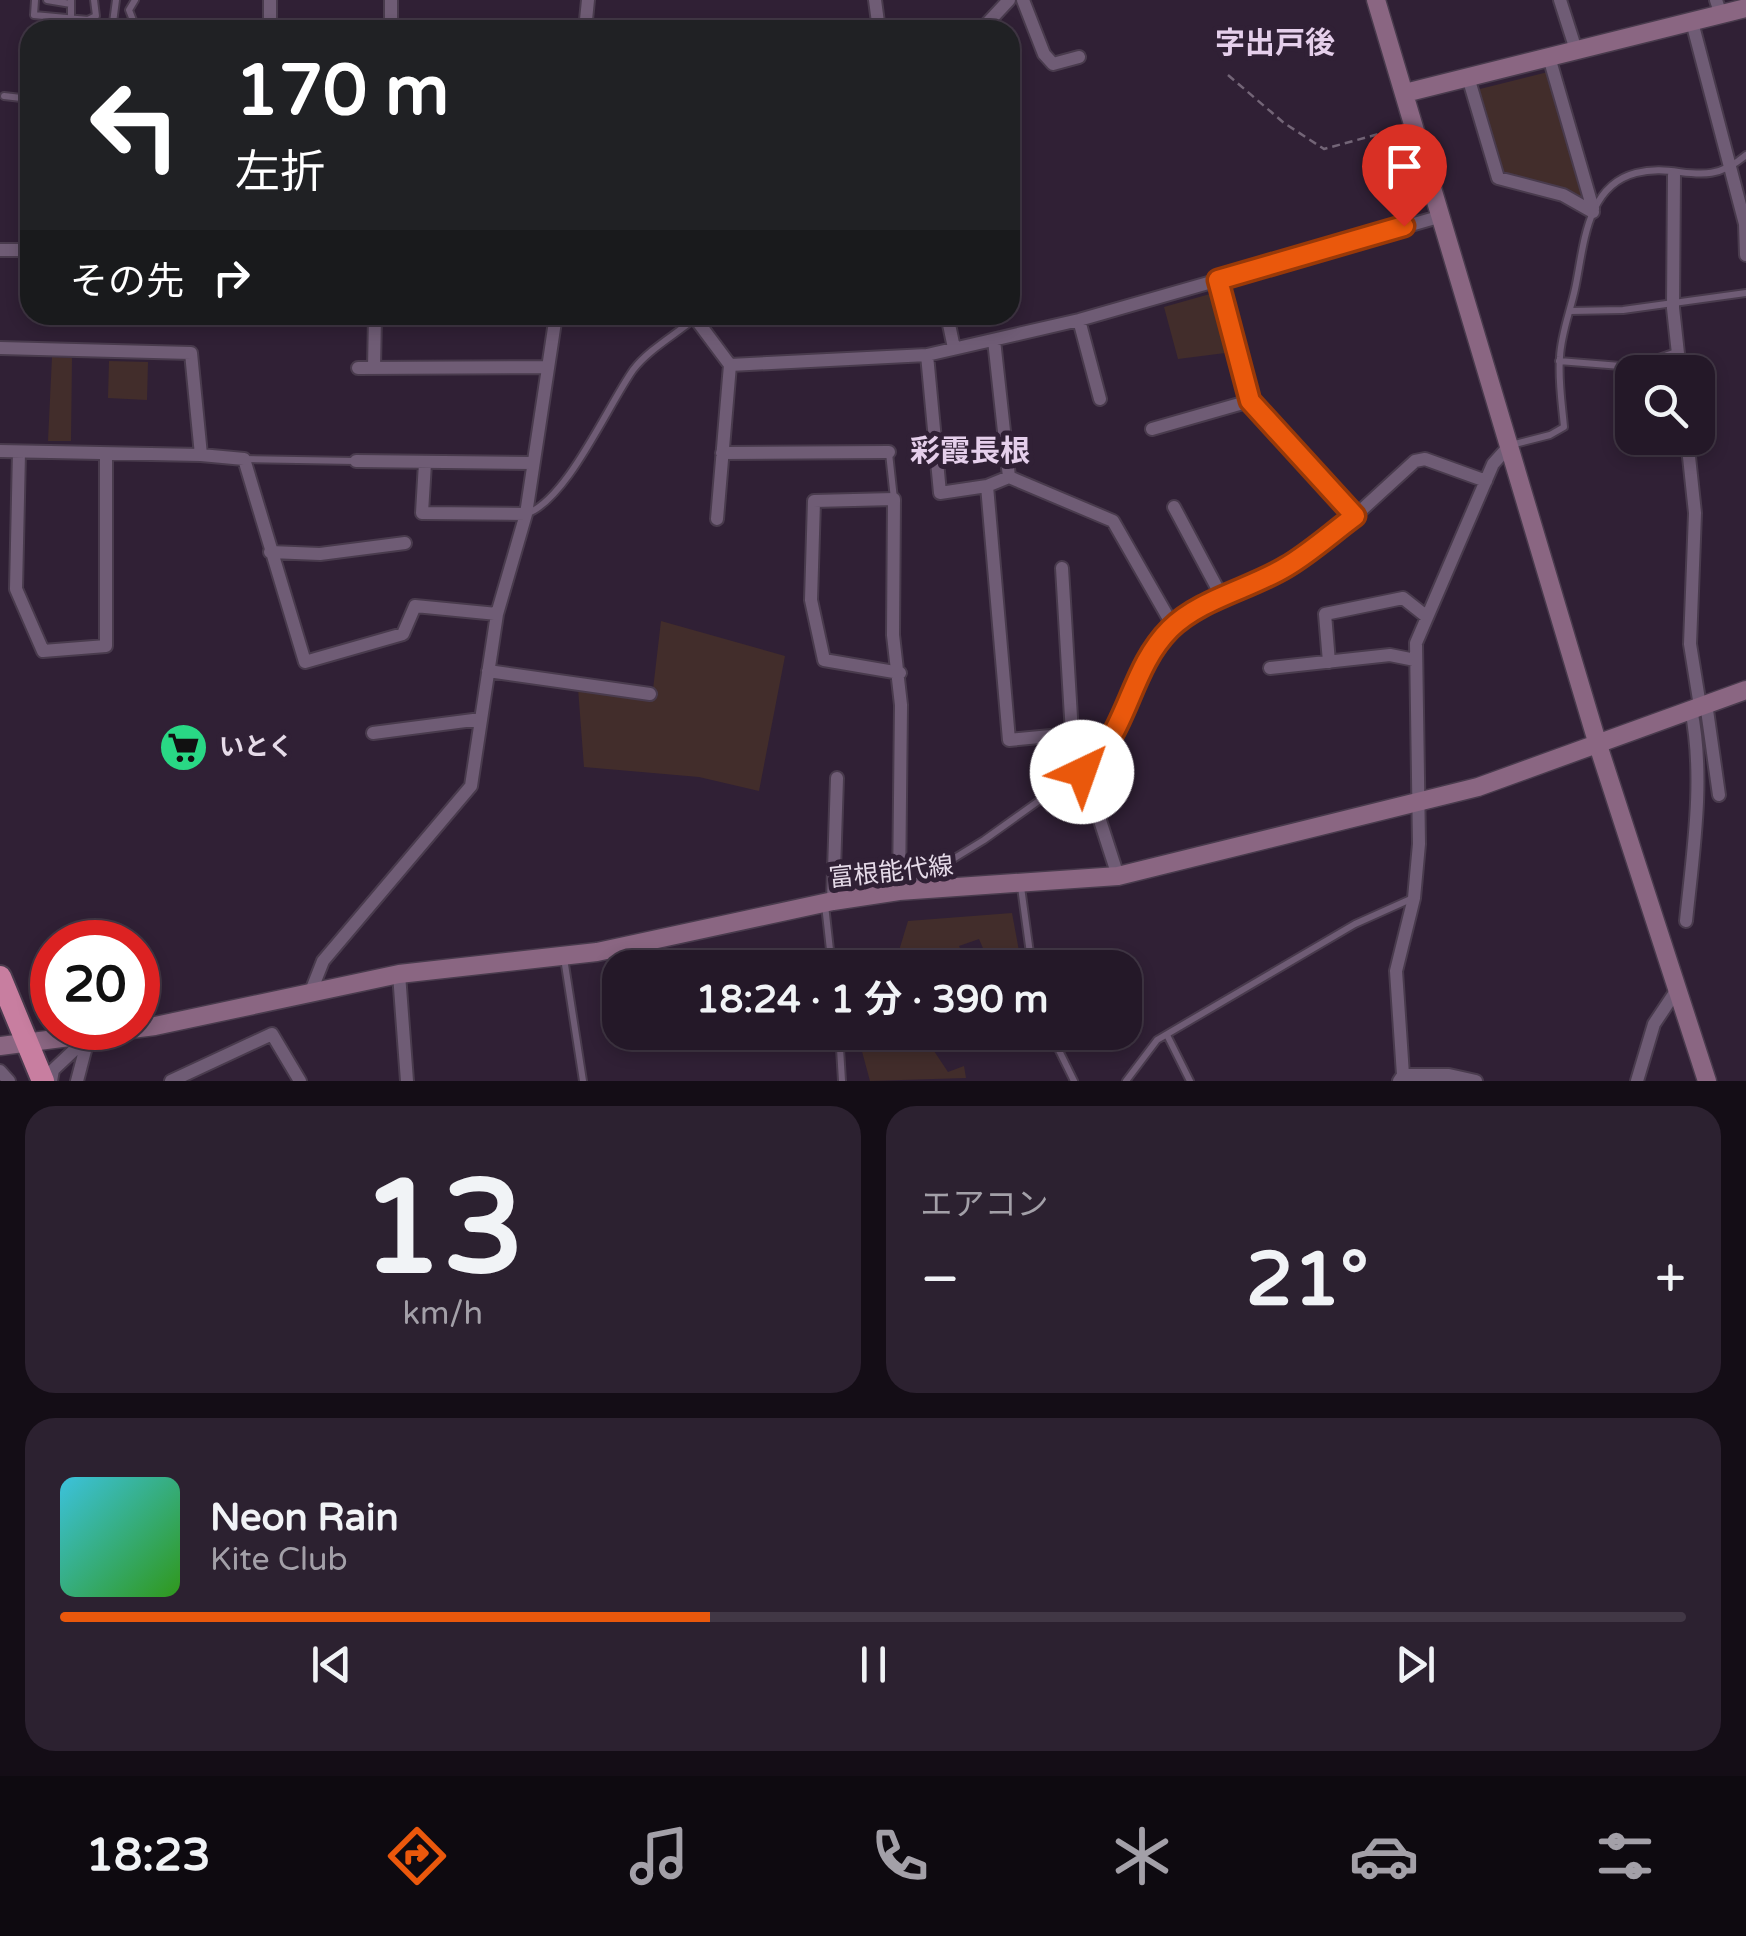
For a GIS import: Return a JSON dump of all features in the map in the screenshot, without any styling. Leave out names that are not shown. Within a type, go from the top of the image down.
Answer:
[{"type":"highway","points":[[0,978],[43,1081]]},
{"type":"main road","points":[[1376,0],[1598,744],[1707,1081]]},
{"type":"main road","points":[[1405,93],[1692,22],[1718,7],[1746,8]]},
{"type":"main road","name":"富根能代線","points":[[160,1023],[400,974],[564,957],[900,891],[1020,886],[1118,876],[1418,805],[1746,690]]},
{"type":"main road","name":"富根能代線","points":[[0,1046],[30,1043]]},
{"type":"street","points":[[990,20],[1009,0]]},
{"type":"street","points":[[1023,0],[1044,54],[1054,64],[1079,58]]},
{"type":"street","points":[[1560,0],[1576,50]]},
{"type":"street","points":[[1692,22],[1729,170],[1742,197],[1746,255]]},
{"type":"street","points":[[1549,57],[1593,211]]},
{"type":"street","points":[[1468,78],[1498,178],[1563,195],[1593,211]]},
{"type":"street","points":[[1674,174],[1672,304],[1679,355]]},
{"type":"street","points":[[730,365],[927,355],[1079,320],[1442,216]]},
{"type":"street","points":[[1079,320],[1100,398]]},
{"type":"street","points":[[374,368],[375,325]]},
{"type":"street","points":[[310,994],[323,962],[472,786],[497,614],[526,514],[554,325]]},
{"type":"street","points":[[702,325],[730,365],[716,519]]},
{"type":"street","points":[[949,325],[954,348]]},
{"type":"street","points":[[994,340],[1009,476]]},
{"type":"street","points":[[0,348],[192,353],[201,456]]},
{"type":"street","points":[[927,355],[940,493],[987,486],[1009,476],[1113,521],[1173,626]]},
{"type":"street","points":[[358,368],[547,367]]},
{"type":"street","points":[[1152,430],[1250,401]]},
{"type":"street","points":[[1476,1081],[1449,1075],[1400,1078],[1396,971],[1414,898],[1418,805],[1416,643],[1493,464],[1510,445]]},
{"type":"street","points":[[0,451],[244,458],[306,662],[403,634],[415,606],[497,614]]},
{"type":"street","points":[[19,452],[16,589],[44,651],[106,646],[106,454]]},
{"type":"street","points":[[722,453],[889,452]]},
{"type":"street","points":[[1689,455],[1695,514],[1690,644],[1719,795]]},
{"type":"street","points":[[1355,516],[1415,461],[1424,459],[1486,480]]},
{"type":"street","points":[[356,462],[532,463]]},
{"type":"street","points":[[424,463],[422,513],[526,514]]},
{"type":"street","points":[[987,486],[1009,740],[1072,734]]},
{"type":"street","points":[[900,673],[824,660],[811,600],[814,502],[894,499],[892,634],[900,673],[900,891]]},
{"type":"street","points":[[1174,507],[1224,599]]},
{"type":"street","points":[[270,552],[320,554],[405,542]]},
{"type":"street","points":[[1062,568],[1072,734],[1118,876]]},
{"type":"street","points":[[1329,662],[1325,614],[1402,598],[1428,617]]},
{"type":"street","points":[[1270,668],[1390,656],[1415,660]]},
{"type":"street","points":[[488,671],[650,694]]},
{"type":"street","points":[[1686,922],[1696,816],[1699,706]]},
{"type":"street","points":[[373,733],[481,718]]},
{"type":"street","points":[[829,902],[837,778]]},
{"type":"street","points":[[400,974],[407,1081]]},
{"type":"street","points":[[1636,1081],[1654,1024],[1678,988]]},
{"type":"street","points":[[171,1081],[272,1034],[300,1081]]},
{"type":"street","points":[[51,1081],[54,1070],[75,1050]]},
{"type":"street","points":[[78,1081],[85,1050]]},
{"type":"street","points":[[0,1071],[9,1081]]},
{"type":"lane","points":[[35,0],[34,16],[71,20],[96,16],[94,0]]},
{"type":"lane","points":[[47,0],[71,2],[71,20]]},
{"type":"lane","points":[[4,96],[20,98]]},
{"type":"lane","points":[[1510,445],[1564,427],[1559,362],[1582,240],[1593,211],[1631,174],[1651,170],[1712,175],[1729,170],[1746,155]]},
{"type":"lane","points":[[900,891],[1082,772],[1103,754],[1120,724],[1141,668],[1173,626],[1288,566],[1355,516],[1250,401],[1218,280]]},
{"type":"lane","points":[[1570,311],[1672,304],[1746,293]]},
{"type":"lane","points":[[526,514],[540,509],[565,478],[636,366],[687,325]]},
{"type":"lane","points":[[1559,362],[1633,367],[1678,352]]},
{"type":"lane","points":[[889,452],[894,499]]},
{"type":"lane","points":[[244,458],[356,462]]},
{"type":"lane","points":[[1020,886],[1029,950]]},
{"type":"lane","points":[[1126,1081],[1141,1058],[1167,1034],[1355,924],[1414,898]]},
{"type":"lane","points":[[829,902],[831,950]]},
{"type":"lane","points":[[564,957],[583,1081]]},
{"type":"lane","points":[[1167,1034],[1190,1081]]},
{"type":"lane","points":[[841,1050],[842,1081]]},
{"type":"lane","points":[[1059,1050],[1074,1081]]},
{"type":"path","points":[[1228,76],[1284,123],[1324,149],[1397,130]]},
{"type":"shaded area","points":[[1548,72],[1588,201],[1500,175],[1476,90]]},
{"type":"shaded area","points":[[1217,292],[1233,352],[1178,359],[1164,307]]},
{"type":"shaded area","points":[[52,357],[72,358],[71,441],[48,441]]},
{"type":"shaded area","points":[[109,361],[148,362],[147,400],[108,398]]},
{"type":"shaded area","points":[[661,621],[785,656],[759,791],[699,777],[584,767],[578,688],[652,698]]},
{"type":"shaded area","points":[[1012,913],[1019,950],[984,950],[979,939],[959,946],[961,950],[899,950],[908,921]]},
{"type":"shaded area","points":[[862,1050],[933,1050],[948,1072],[964,1066],[966,1078],[870,1081]]},
{"type":"place","name":"いとく","points":[[184,747]]},
{"type":"district","name":"字出戸後","points":[[1275,43]]},
{"type":"district","name":"彩霞長根","points":[[970,451]]},
{"type":"route","points":[[1082,772],[1103,754],[1120,724],[1141,668],[1173,626],[1206,605],[1288,566],[1355,516],[1250,401],[1218,280],[1404,226]]}]
